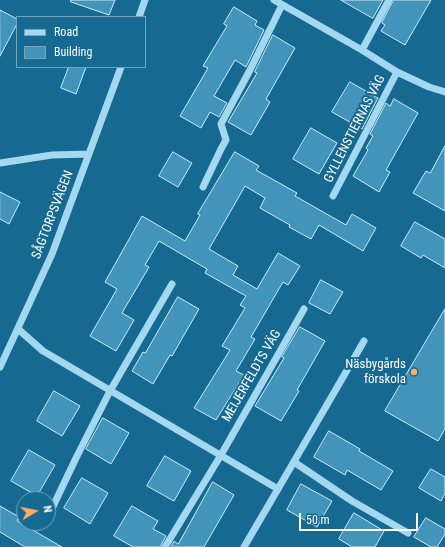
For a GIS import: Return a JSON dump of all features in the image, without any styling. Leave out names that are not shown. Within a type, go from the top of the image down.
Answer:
[{"type":"street","points":[[139,16],[145,0]]},
{"type":"street","name":"GYLLENSTIERNAS VÄG","points":[[274,0],[362,50],[397,72],[429,87],[445,92]]},
{"type":"street","points":[[362,50],[389,0]]},
{"type":"street","points":[[203,187],[226,140],[221,124],[282,5]]},
{"type":"street","name":"SÅGTORPSVÄGEN","points":[[0,367],[52,254],[121,68]]},
{"type":"street","name":"GYLLENSTIERNAS VÄG","points":[[333,196],[397,72]]},
{"type":"street","points":[[0,163],[52,155],[89,154]]},
{"type":"street","points":[[56,500],[110,391],[172,284]]},
{"type":"street","name":"MEIJERFELDTS VÄG","points":[[165,547],[221,456],[304,309]]},
{"type":"street","points":[[18,329],[43,351],[278,489]]},
{"type":"street","points":[[244,547],[364,341]]},
{"type":"street","points":[[294,462],[352,501],[408,533]]},
{"type":"building","points":[[71,0],[115,0],[109,15],[71,2]]},
{"type":"building","points":[[341,0],[383,0],[373,18]]},
{"type":"building","points":[[394,0],[431,0],[405,45],[381,31],[385,25],[382,23]]},
{"type":"building","points":[[234,7],[257,21],[255,25],[264,30],[246,67],[235,60],[214,96],[227,103],[219,117],[210,112],[201,128],[180,116],[208,68],[203,66],[227,26],[224,24]]},
{"type":"building","points":[[0,10],[16,18],[16,26],[0,56]]},
{"type":"building","points":[[273,35],[295,48],[266,99],[270,102],[251,135],[228,122],[257,73],[255,72]]},
{"type":"building","points":[[69,68],[86,68],[76,94],[61,88]]},
{"type":"building","points":[[350,82],[378,98],[362,129],[332,112]]},
{"type":"building","points":[[394,99],[418,113],[386,170],[390,172],[379,192],[353,176],[368,150],[366,148],[373,136],[370,134],[386,103],[390,106]]},
{"type":"building","points":[[311,128],[337,143],[319,174],[293,159]]},
{"type":"building","points":[[445,146],[445,211],[413,193],[426,171],[430,173]]},
{"type":"building","points":[[173,152],[192,163],[178,187],[159,176]]},
{"type":"building","points":[[235,152],[259,166],[256,170],[297,193],[295,196],[346,225],[352,214],[376,228],[363,251],[319,225],[311,239],[260,208],[265,198],[245,186],[209,249],[238,266],[233,275],[257,289],[278,253],[300,266],[288,285],[283,282],[251,337],[255,339],[236,371],[244,375],[216,420],[194,408],[230,350],[222,346],[245,308],[240,305],[246,296],[205,273],[207,269],[159,241],[145,265],[149,267],[122,313],[134,320],[116,351],[90,336],[117,289],[105,282],[142,216],[185,241],[200,215],[198,214]]},
{"type":"building","points":[[0,192],[20,202],[9,224],[0,219]]},
{"type":"building","points":[[415,222],[445,239],[445,268],[423,255],[421,258],[401,246]]},
{"type":"building","points":[[321,280],[343,292],[330,314],[309,303]]},
{"type":"building","points":[[178,297],[199,309],[172,356],[170,355],[153,384],[132,371],[143,352],[145,353]]},
{"type":"building","points":[[445,309],[445,429],[438,441],[385,411]]},
{"type":"building","points":[[300,327],[325,341],[297,390],[299,391],[281,421],[255,406],[284,358],[282,357]]},
{"type":"building","points":[[54,391],[80,406],[62,436],[37,421]]},
{"type":"building","points":[[103,418],[129,433],[111,464],[86,449]]},
{"type":"building","points":[[329,431],[393,471],[381,490],[347,470],[345,475],[314,457]]},
{"type":"building","points":[[29,450],[55,465],[40,491],[28,491],[11,481]]},
{"type":"building","points":[[165,456],[191,471],[174,501],[147,486]]},
{"type":"building","points":[[431,469],[445,477],[445,493],[441,501],[419,488]]},
{"type":"building","points":[[82,478],[108,493],[90,524],[64,508]]},
{"type":"building","points":[[213,482],[234,495],[204,547],[171,547],[174,541],[178,544]]},
{"type":"building","points":[[301,484],[332,501],[317,527],[287,510]]},
{"type":"building","points":[[0,506],[16,515],[16,531],[34,531],[62,547],[25,547],[0,532]]},
{"type":"building","points":[[132,506],[158,521],[153,529],[166,536],[160,547],[133,547],[114,536]]},
{"type":"building","points":[[354,513],[384,531],[375,547],[352,547],[339,539]]},
{"type":"building","points":[[426,518],[445,529],[445,534],[437,547],[431,547],[414,537]]},
{"type":"place","name":"Näsbygårds förskola","points":[[414,372]]}]
